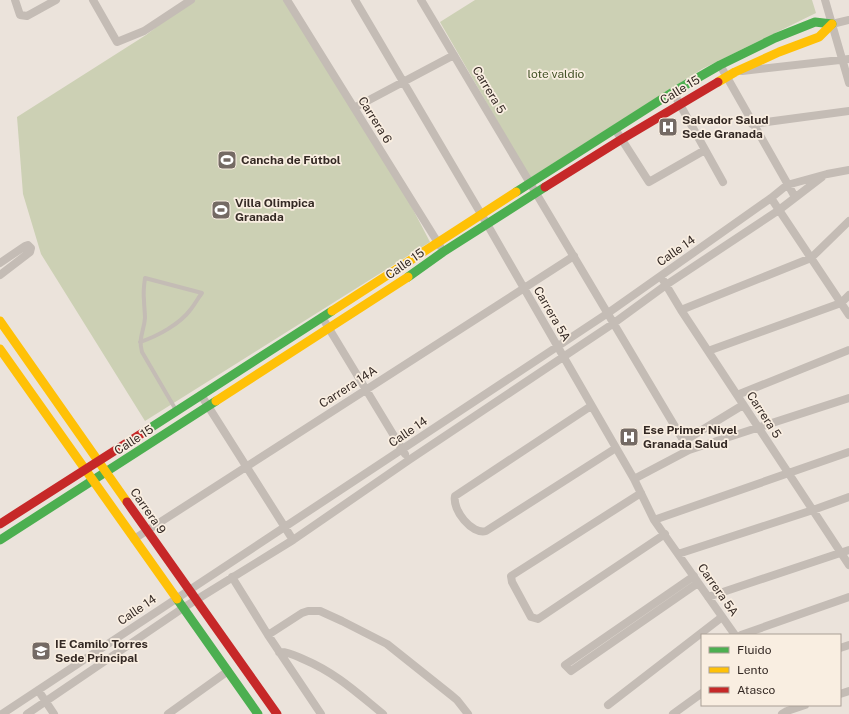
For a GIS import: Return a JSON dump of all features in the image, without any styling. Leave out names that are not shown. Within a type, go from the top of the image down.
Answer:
[{"type":"street","points":[[15,0],[20,15],[27,16],[56,0]]},
{"type":"street","points":[[94,0],[117,42],[144,31],[191,0]]},
{"type":"street","name":"Carrera 6","points":[[287,0],[443,252]]},
{"type":"street","name":"Carrera 5A","points":[[355,0],[487,224],[634,479],[654,520],[733,634]]},
{"type":"street","name":"Carrera 5","points":[[421,0],[689,450]]},
{"type":"street","points":[[825,0],[832,24],[846,59],[849,83]]},
{"type":"street","name":"Calle 15","points":[[0,524],[437,242],[673,92],[720,65],[775,38],[815,22],[832,24],[849,20]]},
{"type":"street","name":"Calle 15","points":[[0,540],[406,279],[443,252],[622,139],[731,74],[779,52],[819,37],[832,24]]},
{"type":"street","points":[[354,108],[454,55]]},
{"type":"street","points":[[731,74],[846,59]]},
{"type":"street","points":[[720,65],[731,74],[752,124],[795,197]]},
{"type":"street","points":[[673,92],[723,182]]},
{"type":"street","points":[[752,124],[849,111]]},
{"type":"street","points":[[615,129],[649,182],[705,150]]},
{"type":"street","name":"Calle 14","points":[[2,714],[608,313],[772,198],[787,185],[827,174],[849,170]]},
{"type":"street","name":"Calle 14","points":[[27,714],[183,608],[293,540],[409,460],[614,323],[666,285],[779,210],[827,174]]},
{"type":"street","points":[[772,198],[849,315]]},
{"type":"street","points":[[681,310],[811,258],[849,221]]},
{"type":"street","points":[[0,263],[25,246],[28,245],[31,248],[30,252],[0,276]]},
{"type":"street","name":"Carrera 14A","points":[[134,539],[574,256]]},
{"type":"street","name":"Carrera 5","points":[[660,276],[788,473],[813,510],[845,552],[849,565]]},
{"type":"street","points":[[708,351],[841,303],[849,295]]},
{"type":"street","points":[[322,317],[409,460]]},
{"type":"street","name":"Carrera 9","points":[[0,321],[277,714]]},
{"type":"street","points":[[0,349],[258,714]]},
{"type":"street","points":[[737,395],[849,350]]},
{"type":"street","points":[[201,395],[293,540]]},
{"type":"street","points":[[634,479],[689,450],[849,398]]},
{"type":"street","points":[[684,441],[743,405]]},
{"type":"street","points":[[591,406],[455,496],[454,501],[456,506],[470,527],[482,532],[486,531],[616,448]]},
{"type":"street","points":[[654,520],[849,452]]},
{"type":"street","points":[[641,493],[511,576],[512,582],[531,617],[538,619],[665,534]]},
{"type":"street","points":[[678,554],[849,497]]},
{"type":"street","points":[[708,597],[845,552]]},
{"type":"street","points":[[232,577],[268,635],[321,714]]},
{"type":"street","points":[[696,580],[571,671],[565,665],[696,580]]},
{"type":"street","points":[[744,634],[849,597]]},
{"type":"street","points":[[268,635],[302,613],[314,610],[326,613],[387,644],[457,700],[468,714]]},
{"type":"street","points":[[608,705],[722,617]]},
{"type":"street","points":[[280,652],[293,655],[331,673],[352,687],[383,714]]},
{"type":"street","points":[[168,714],[228,671]]},
{"type":"street","points":[[38,690],[54,714]]},
{"type":"street","points":[[672,714],[701,694]]},
{"type":"street","points":[[785,711],[802,706]]},
{"type":"lane","points":[[140,342],[155,336],[179,321],[192,309],[202,293],[145,278],[145,318],[140,335],[140,342],[143,356],[176,411]]},
{"type":"green space","name":"Villa Olimpica Granada","points":[[192,0],[287,0],[394,173],[430,242],[145,421],[41,254],[23,194],[17,117],[146,35]]},
{"type":"green space","name":"lote valdio","points":[[475,0],[812,0],[816,13],[702,69],[530,178],[440,22]]},
{"type":"traffic: fast","points":[[516,192],[673,92],[720,65],[775,38],[815,22],[832,24]]},
{"type":"traffic: fast","points":[[408,277],[443,252],[545,187]]},
{"type":"traffic: fast","points":[[144,432],[332,311]]},
{"type":"traffic: fast","points":[[0,540],[216,401]]},
{"type":"traffic: fast","points":[[177,599],[258,714]]},
{"type":"traffic: slow","points":[[718,82],[735,72],[779,52],[819,37],[832,24]]},
{"type":"traffic: slow","points":[[332,311],[516,192]]},
{"type":"traffic: slow","points":[[216,401],[408,277]]},
{"type":"traffic: slow","points":[[0,321],[127,502]]},
{"type":"traffic: slow","points":[[0,349],[177,599]]},
{"type":"traffic: jam","points":[[545,187],[718,82]]},
{"type":"traffic: jam","points":[[0,524],[144,432]]},
{"type":"traffic: jam","points":[[127,502],[277,714]]},
{"type":"place","name":"Salvador Salud Sede Granada","points":[[668,127]]},
{"type":"place","name":"Cancha de Fútbol","points":[[227,160]]},
{"type":"place","name":"Villa Olimpica Granada","points":[[221,210]]},
{"type":"place","name":"Ese Primer Nivel Granada Salud","points":[[629,437]]},
{"type":"place","name":"IE Camilo Torres Sede Principal","points":[[41,651]]}]
